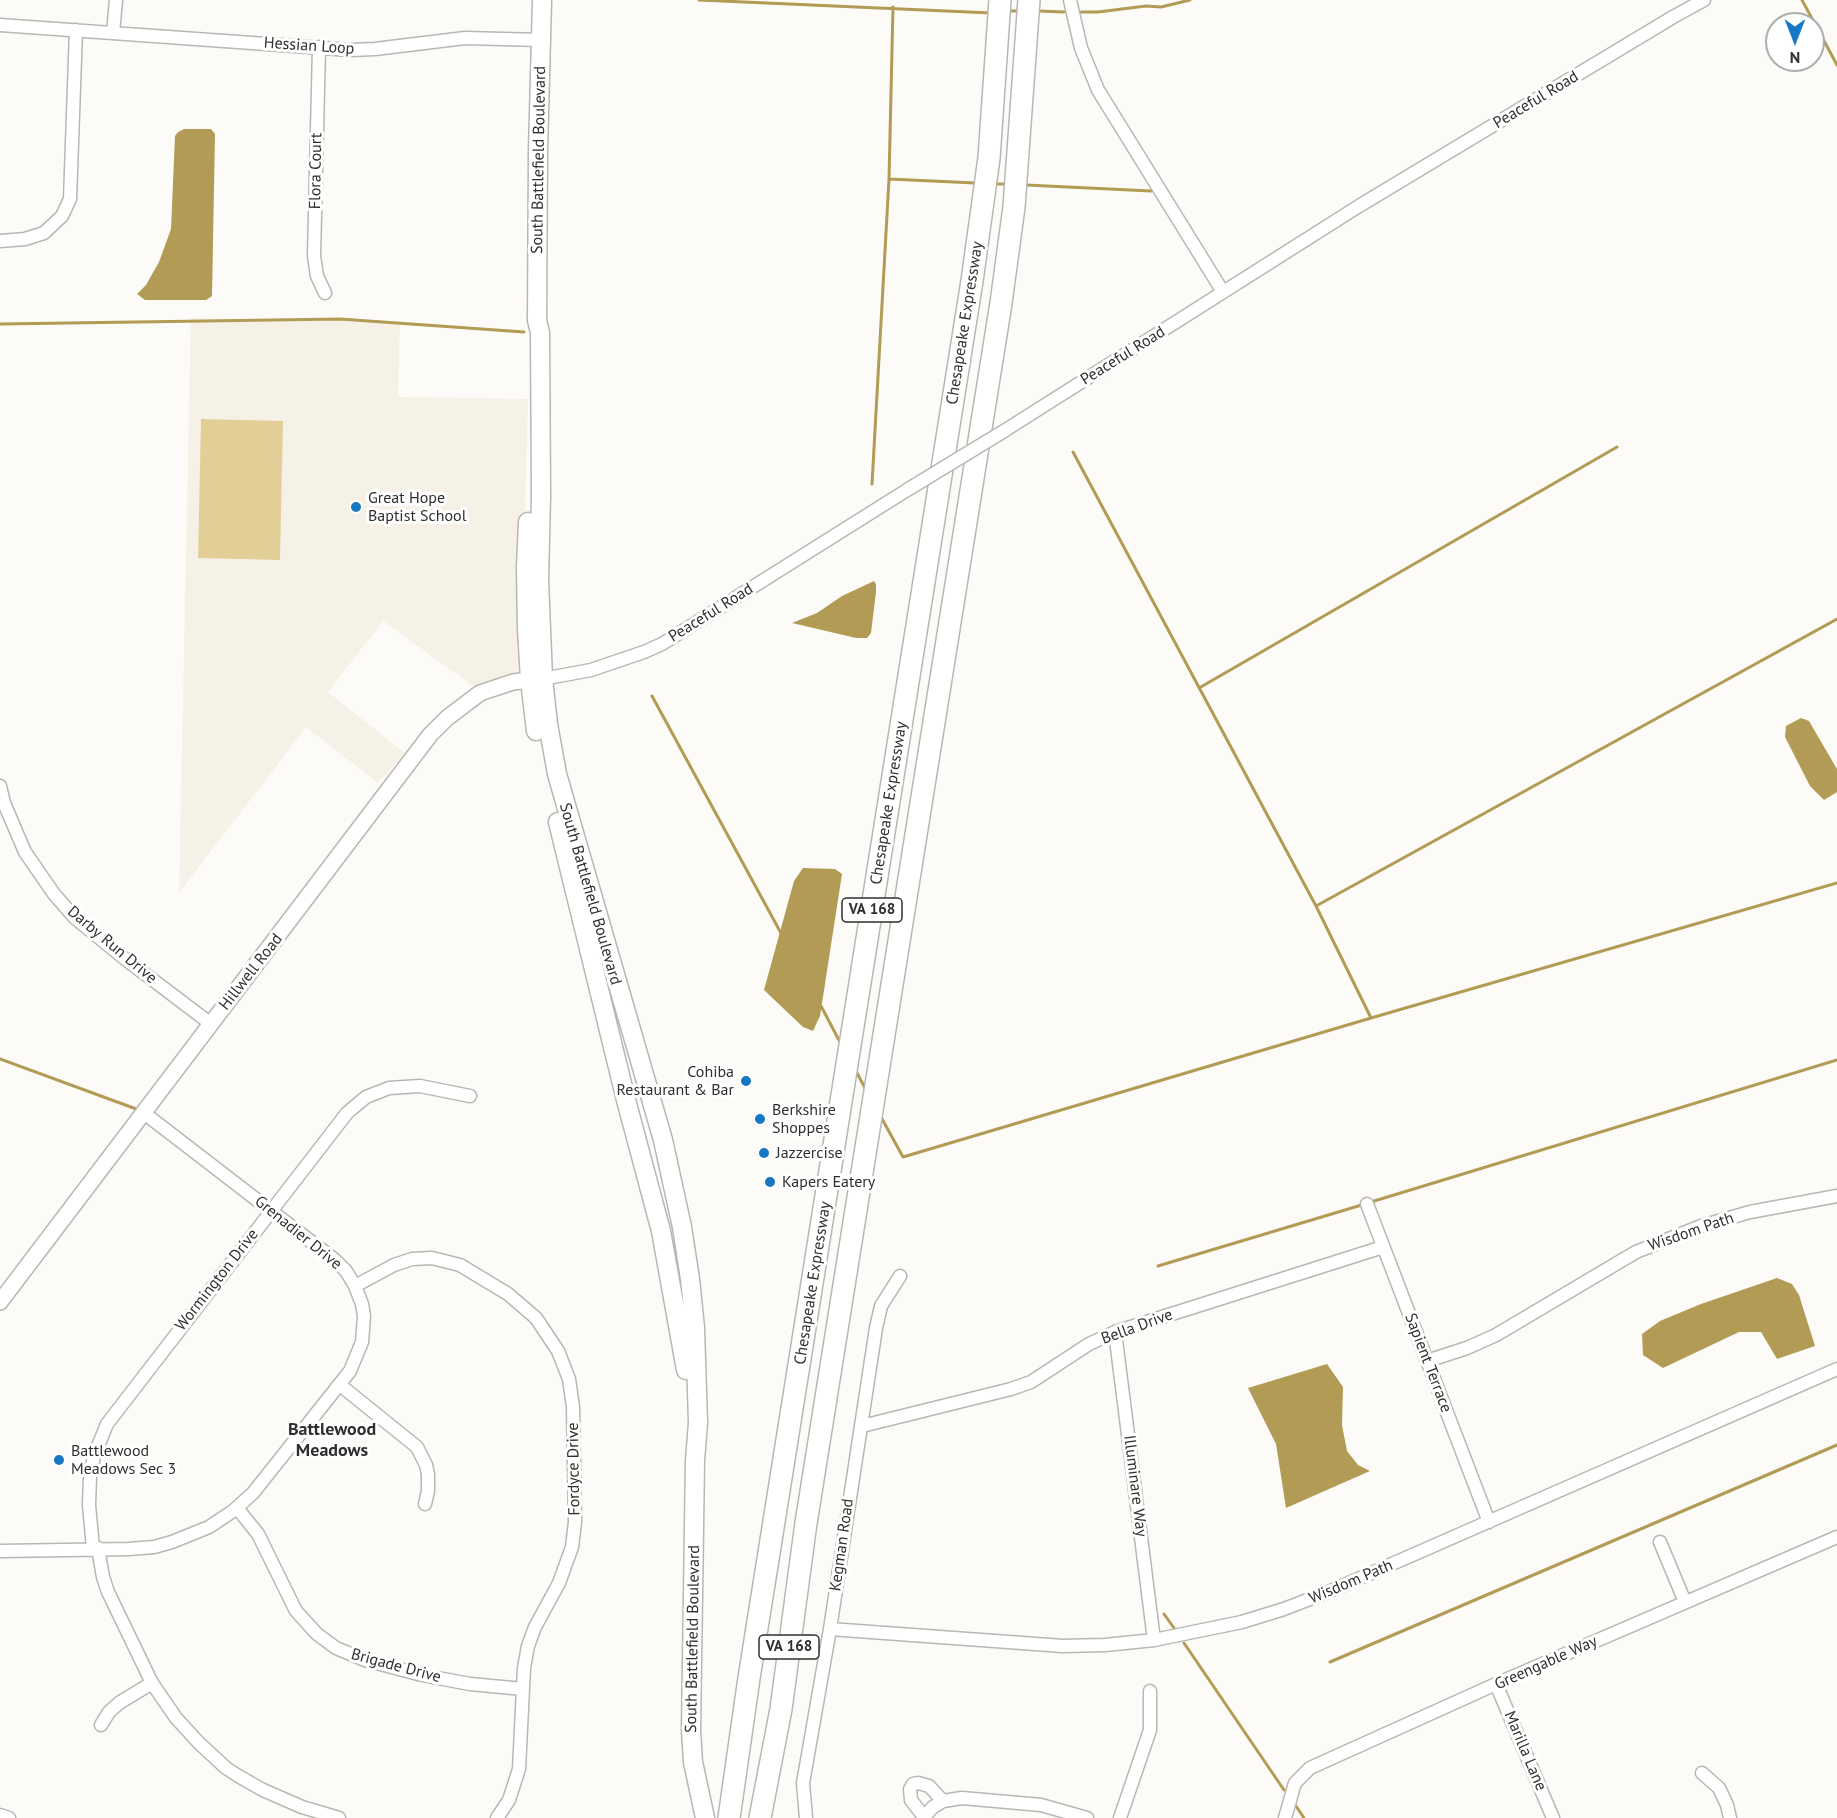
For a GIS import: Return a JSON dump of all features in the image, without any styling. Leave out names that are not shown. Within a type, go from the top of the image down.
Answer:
[{"type":"highway","name":"Chesapeake Expressway","points":[[729,1818],[749,1678],[972,282],[989,158],[1000,0]]},
{"type":"highway","name":"Chesapeake Expressway","points":[[760,1818],[781,1708],[806,1523],[1001,303],[1015,196],[1029,0]]},
{"type":"highway","points":[[776,1818],[773,1779],[781,1708]]},
{"type":"main road","name":"South Battlefield Boulevard","points":[[542,0],[537,320],[532,334],[530,487],[526,568],[536,680],[537,739],[626,1100],[661,1231],[685,1359],[695,1460]]},
{"type":"main road","name":"South Battlefield Boulevard","points":[[536,680],[548,724],[557,774],[663,1140],[682,1227],[695,1328],[698,1423],[695,1460],[691,1731],[693,1762],[705,1818]]},
{"type":"street","points":[[113,33],[116,0]]},
{"type":"street","points":[[1070,0],[1081,48],[1098,90],[1223,292]]},
{"type":"street","name":"Peaceful Road","points":[[536,680],[591,670],[662,644],[1359,206],[1704,0]]},
{"type":"street","name":"Hessian Loop","points":[[0,25],[375,49],[465,38],[542,40]]},
{"type":"street","points":[[0,241],[25,239],[44,233],[62,216],[70,199],[76,30]]},
{"type":"street","name":"Flora Court","points":[[319,47],[314,256],[315,270],[325,293]]},
{"type":"street","name":"Hillwell Road","points":[[0,1302],[430,735],[447,718],[480,693],[513,682],[536,680]]},
{"type":"street","name":"Darby Run Drive","points":[[0,786],[4,803],[25,852],[43,881],[75,918],[211,1024]]},
{"type":"street","name":"Wormington Drive","points":[[95,1548],[89,1505],[90,1476],[94,1456],[107,1424],[347,1113],[366,1097],[382,1089],[420,1086],[470,1096]]},
{"type":"street","name":"Grenadier Drive","points":[[0,1551],[154,1547],[209,1527],[237,1508],[253,1493],[340,1384],[355,1362],[362,1342],[364,1316],[355,1286],[346,1271],[335,1260],[144,1113]]},
{"type":"street","name":"Wisdom Path","points":[[1428,1361],[1496,1335],[1636,1252],[1701,1226],[1750,1212],[1837,1196]]},
{"type":"street","name":"Sapient Terrace","points":[[1367,1204],[1489,1522]]},
{"type":"street","name":"Bella Drive","points":[[862,1426],[1011,1389],[1031,1382],[1089,1344],[1115,1332],[1383,1247]]},
{"type":"street","name":"Fordyce Drive","points":[[355,1286],[394,1265],[412,1259],[432,1258],[460,1265],[523,1305],[547,1331],[565,1366],[573,1407],[575,1531],[567,1566],[535,1627],[528,1646],[516,1782],[509,1800],[497,1818]]},
{"type":"street","name":"Kegman Road","points":[[806,1818],[803,1783],[830,1629],[876,1328],[881,1305],[900,1276]]},
{"type":"street","name":"Illuminare Way","points":[[1115,1332],[1155,1640]]},
{"type":"street","name":"Wisdom Path","points":[[830,1629],[1063,1646],[1155,1640],[1242,1622],[1284,1609],[1489,1522],[1837,1369]]},
{"type":"street","points":[[340,1384],[417,1447],[428,1474],[425,1504]]},
{"type":"street","name":"Brigade Drive","points":[[237,1508],[255,1528],[296,1611],[317,1634],[336,1648],[365,1660],[429,1677],[523,1689]]},
{"type":"street","name":"Greengable Way","points":[[1285,1818],[1295,1783],[1310,1768],[1496,1684],[1837,1537]]},
{"type":"street","points":[[1660,1542],[1685,1602]]},
{"type":"street","points":[[95,1548],[108,1592],[152,1683],[176,1718],[226,1768],[273,1795],[339,1818]]},
{"type":"street","points":[[100,1725],[119,1702],[152,1683]]},
{"type":"street","name":"Marilla Lane","points":[[1496,1684],[1553,1818]]},
{"type":"street","points":[[1120,1818],[1150,1730],[1150,1691]]},
{"type":"street","points":[[1702,1773],[1719,1788],[1730,1818]]},
{"type":"street","points":[[943,1801],[929,1786],[918,1783],[913,1784],[910,1789],[910,1800],[924,1817],[943,1801],[962,1798],[1028,1803],[1087,1818]]},
{"type":"street","points":[[0,1815],[9,1818]]},
{"type":"shaded area","points":[[184,129],[211,129],[215,134],[212,296],[206,300],[145,300],[137,294],[146,285],[159,262],[171,229],[175,136]]},
{"type":"shaded area","name":"Great Hope Baptist School","points":[[191,318],[400,321],[398,397],[528,399],[521,664],[518,670],[473,686],[383,621],[328,692],[405,753],[378,783],[306,727],[179,893]]},
{"type":"shaded area","points":[[201,419],[283,421],[280,560],[198,558]]},
{"type":"shaded area","points":[[874,581],[876,592],[871,633],[867,638],[856,638],[792,623],[817,613],[842,596]]},
{"type":"shaded area","points":[[1801,718],[1809,721],[1837,769],[1837,792],[1824,800],[1810,786],[1785,737],[1786,726]]},
{"type":"shaded area","points":[[803,868],[835,869],[842,874],[820,1016],[813,1031],[803,1027],[764,990],[794,881]]},
{"type":"shaded area","points":[[1777,1278],[1792,1284],[1799,1295],[1815,1346],[1777,1359],[1761,1332],[1739,1332],[1663,1368],[1643,1355],[1642,1334],[1660,1321],[1701,1304]]},
{"type":"shaded area","points":[[1327,1364],[1343,1387],[1342,1425],[1347,1451],[1358,1465],[1370,1471],[1286,1508],[1276,1444],[1248,1388]]},
{"type":"waterway","points":[[699,0],[991,13]]},
{"type":"waterway","points":[[1081,12],[1146,6],[1161,7],[1190,0]]},
{"type":"waterway","points":[[1802,0],[1837,65]]},
{"type":"waterway","points":[[872,484],[889,179],[893,7]]},
{"type":"waterway","points":[[1010,11],[1018,11]]},
{"type":"waterway","points":[[1039,11],[1064,12]]},
{"type":"waterway","points":[[889,179],[975,183]]},
{"type":"waterway","points":[[996,184],[1005,184]]},
{"type":"waterway","points":[[1026,185],[1151,191]]},
{"type":"waterway","points":[[0,324],[340,319],[524,332]]},
{"type":"waterway","points":[[1199,688],[1617,447]]},
{"type":"waterway","points":[[1073,452],[1316,906],[1371,1018]]},
{"type":"waterway","points":[[1316,906],[1837,619]]},
{"type":"waterway","points":[[652,696],[782,935]]},
{"type":"waterway","points":[[881,1117],[903,1157],[1837,883]]},
{"type":"waterway","points":[[821,1006],[841,1044]]},
{"type":"waterway","points":[[0,1059],[139,1110]]},
{"type":"waterway","points":[[1371,1202],[1837,1060]]},
{"type":"waterway","points":[[856,1071],[866,1090]]},
{"type":"waterway","points":[[1158,1266],[1365,1204]]},
{"type":"waterway","points":[[1330,1662],[1837,1445]]},
{"type":"waterway","points":[[1164,1614],[1174,1628]]},
{"type":"waterway","points":[[1184,1643],[1284,1790]]},
{"type":"waterway","points":[[1296,1806],[1304,1818]]},
{"type":"place","name":"Great Hope Baptist School","points":[[356,507]]},
{"type":"place","name":"Cohiba Restaurant & Bar","points":[[746,1081]]},
{"type":"place","name":"Berkshire Shoppes","points":[[760,1119]]},
{"type":"place","name":"Jazzercise","points":[[764,1153]]},
{"type":"place","name":"Kapers Eatery","points":[[770,1182]]},
{"type":"place","name":"Battlewood Meadows Sec 3","points":[[59,1460]]},
{"type":"district","name":"Battlewood Meadows","points":[[332,1440]]}]
